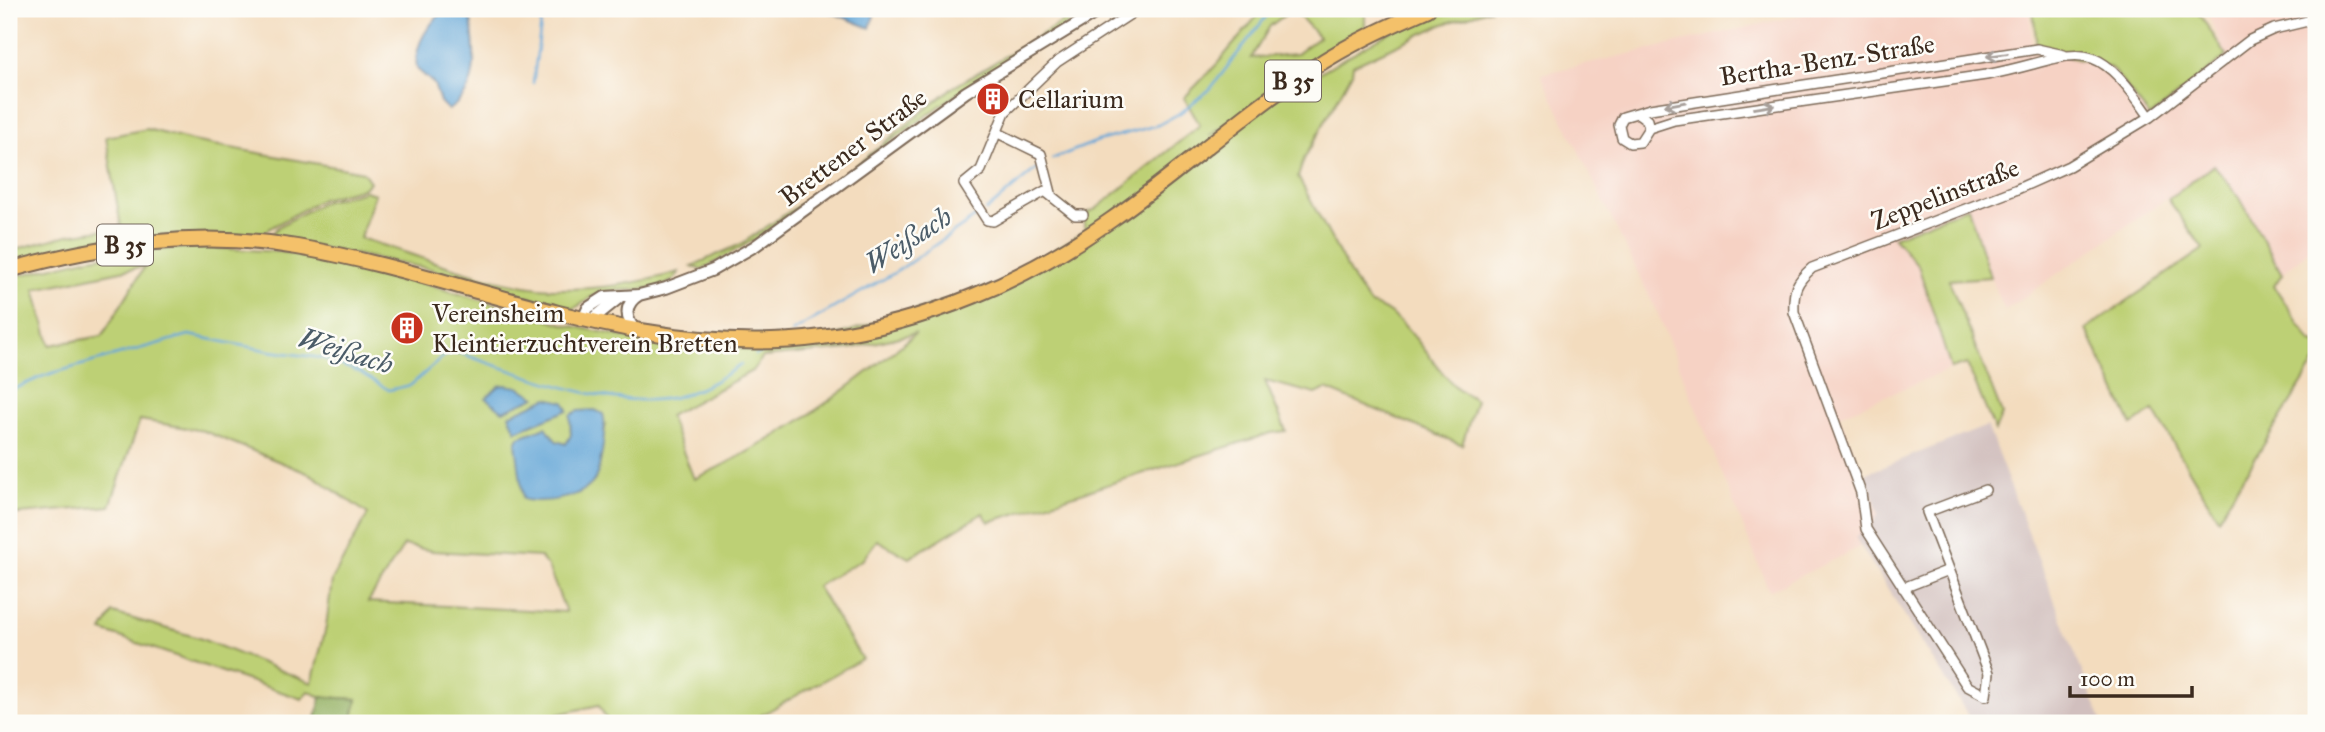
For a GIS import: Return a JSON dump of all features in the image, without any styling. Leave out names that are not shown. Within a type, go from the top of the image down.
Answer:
[{"type":"main road","name":"B 35","points":[[9,270],[88,250],[126,244],[180,240],[264,243],[406,272],[586,321],[637,332],[728,341],[783,341],[865,329],[919,315],[1003,283],[1062,252],[1146,194],[1255,108],[1314,67],[1370,35],[1429,9]]},
{"type":"street","name":"Brettener Straße","points":[[586,321],[621,297],[639,295],[690,280],[755,246],[966,92],[1102,9]]},
{"type":"street","points":[[1083,215],[1069,210],[1051,193],[1045,191],[993,221],[985,217],[964,184],[981,170],[1005,112],[1057,62],[1138,9]]},
{"type":"street","name":"Zeppelinstraße","points":[[1950,570],[1989,673],[1986,696],[1967,686],[1866,529],[1861,513],[1861,493],[1794,312],[1793,293],[1798,280],[1812,268],[2044,178],[2115,140],[2150,117],[2250,40],[2274,29],[2316,19]]},
{"type":"street","name":"Bertha-Benz-Straße","points":[[2064,55],[2031,67],[1986,75],[1674,120],[1649,128],[1640,142],[1630,143],[1622,138],[1619,125],[1623,117],[1639,114],[1650,108],[2038,49],[2064,55],[2099,58],[2132,90],[2150,117]]},
{"type":"street","points":[[1639,114],[1647,120],[1649,128]]},
{"type":"street","points":[[998,133],[1041,154],[1051,193]]},
{"type":"street","points":[[637,332],[630,325],[627,313],[631,300],[639,295]]},
{"type":"street","points":[[1903,588],[1950,570],[1927,512],[1985,489]]},
{"type":"shaded area","points":[[1827,9],[2030,9],[2032,52],[2227,56],[2205,9],[2316,9],[2316,12],[2311,13],[2316,32],[2316,244],[2282,274],[2240,198],[2214,166],[2005,310],[1990,277],[1968,207],[1894,237],[1918,265],[1951,369],[1839,415],[1879,513],[1872,525],[1855,537],[1860,547],[1769,591],[1658,314],[1541,74]]},
{"type":"shaded area","points":[[1987,426],[2102,723],[1973,723],[1855,537],[1872,525],[1879,513],[1865,474]]},
{"type":"green space","points":[[1084,9],[1093,9],[976,80],[756,239],[701,270],[692,266],[741,244],[848,172],[952,88]]},
{"type":"green space","points":[[1263,9],[1293,9],[1365,9],[1365,32],[1312,61],[1209,136],[1399,27],[1444,9],[1491,9],[1441,25],[1353,65],[1352,73],[1304,159],[1298,177],[1354,281],[1370,304],[1395,317],[1447,378],[1459,390],[1476,400],[1462,445],[1326,389],[1316,394],[1265,381],[1286,431],[1271,433],[989,522],[983,513],[909,558],[877,540],[863,559],[817,586],[862,659],[747,723],[608,723],[599,705],[519,723],[352,723],[357,699],[321,697],[308,691],[302,699],[102,631],[113,613],[199,638],[312,683],[326,627],[332,580],[368,514],[312,475],[204,431],[140,420],[110,506],[9,515],[9,278],[90,258],[139,251],[195,247],[282,252],[394,275],[567,325],[635,339],[739,348],[808,344],[1003,283],[1086,230],[1083,215],[1096,209],[1200,125],[1184,98],[1217,64]],"holes":[[[1293,9],[1319,37],[1296,54],[1251,58],[1270,26]],[[145,266],[102,336],[50,345],[35,289]],[[916,333],[810,414],[755,448],[694,479],[669,416],[752,371],[763,357],[849,349]],[[578,411],[606,424],[595,480],[585,490],[516,443],[519,437],[546,427],[556,441],[567,444],[571,435],[570,416]],[[404,545],[432,551],[540,557],[548,567],[566,612],[368,602]]]},
{"type":"green space","points":[[2033,9],[2196,9],[2227,56],[2150,117],[2111,68],[2037,49]]},
{"type":"green space","points":[[147,129],[192,141],[363,172],[370,182],[364,188],[322,199],[256,236],[152,236],[93,243],[9,264],[9,251],[68,235],[121,227],[106,137]]},
{"type":"green space","points":[[2214,165],[2240,198],[2282,274],[2274,286],[2311,342],[2316,343],[2316,361],[2218,518],[2154,411],[2132,425],[2086,329],[2203,249],[2168,199]]},
{"type":"green space","points":[[365,191],[375,194],[360,238],[481,276],[529,287],[568,289],[616,285],[679,272],[666,284],[600,293],[570,309],[431,269],[275,239],[272,234],[278,227],[323,202]]},
{"type":"green space","points":[[1968,207],[1990,277],[1949,280],[2002,414],[1995,431],[1967,364],[1951,369],[1918,265],[1893,237]]},
{"type":"green space","points":[[321,697],[357,699],[352,723],[315,723]]},
{"type":"water","points":[[448,9],[470,9],[474,65],[467,90],[460,101],[448,110],[440,102],[434,84],[417,69],[416,60],[420,43],[429,27]]},
{"type":"water","points":[[823,9],[876,9],[870,28]]},
{"type":"water","points":[[499,386],[518,387],[536,397],[503,411],[486,398]]},
{"type":"water","points":[[547,398],[564,402],[568,410],[516,431],[509,415]]},
{"type":"water","points":[[595,410],[603,414],[604,437],[597,473],[590,486],[562,498],[540,501],[523,499],[516,443],[519,437],[546,427],[556,441],[566,444],[571,435],[570,415],[578,411]]},
{"type":"waterway","points":[[533,83],[543,9]]},
{"type":"waterway","name":"Weißach","points":[[1052,159],[1098,141],[1158,125],[1180,113],[1211,88],[1272,9]]},
{"type":"waterway","name":"Weißach","points":[[986,211],[1037,168]]},
{"type":"waterway","name":"Weißach","points":[[792,332],[896,272],[980,214]]},
{"type":"waterway","name":"Weißach","points":[[9,391],[46,375],[189,335],[322,358],[359,372],[389,390],[411,385],[444,356],[456,352],[538,380],[629,400],[657,400],[683,395],[706,386],[741,365]]},
{"type":"waterway","name":"Weißach","points":[[756,355],[770,348]]},
{"type":"place","name":"Cellarium","points":[[993,99]]},
{"type":"place","name":"Vereinsheim Kleintierzuchtverein Bretten","points":[[407,328]]}]
